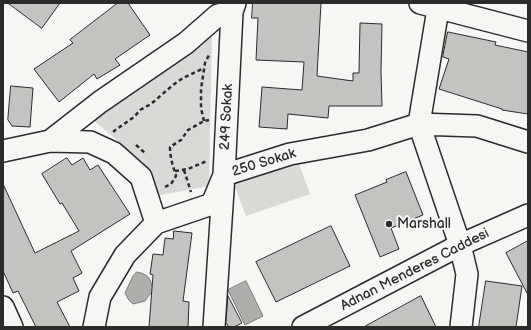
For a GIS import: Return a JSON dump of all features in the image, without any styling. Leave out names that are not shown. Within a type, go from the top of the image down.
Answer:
[{"type":"street","points":[[461,327],[467,274],[460,245],[419,124],[432,5],[528,31]]},
{"type":"street","points":[[50,141],[100,102],[186,43],[218,15],[233,7]]},
{"type":"street","name":"249 Sokak","points":[[214,327],[233,7]]},
{"type":"street","name":"250 Sokak","points":[[94,327],[100,297],[125,255],[156,223],[212,204],[224,175],[290,154],[368,140],[419,124],[477,126],[528,142]]},
{"type":"street","points":[[3,151],[50,141],[90,142],[114,153],[141,177],[156,223]]},
{"type":"street","name":"Adnan Menderes Caddesi","points":[[303,327],[460,245],[528,215]]},
{"type":"street","points":[[3,307],[12,327]]},
{"type":"path","points":[[120,135],[114,131],[134,117],[140,110],[151,104],[169,88],[204,68]]},
{"type":"path","points":[[159,182],[165,187],[170,184],[176,176],[170,157],[170,147],[181,140],[188,130],[198,124],[204,121],[227,117]]},
{"type":"path","points":[[132,142],[144,151],[147,156]]},
{"type":"path","points":[[175,171],[188,169],[225,154]]},
{"type":"path","points":[[184,170],[197,209]]},
{"type":"shaded area","points":[[212,30],[209,186],[156,196],[144,163],[93,120]]},
{"type":"shaded area","points":[[298,161],[310,194],[246,216],[234,184]]},
{"type":"shaded area","points":[[137,272],[145,274],[149,278],[153,290],[145,301],[133,304],[125,293],[133,276]]},
{"type":"shaded area","points":[[246,281],[263,316],[245,325],[228,290]]},
{"type":"building","points":[[8,3],[60,3],[42,28]]},
{"type":"building","points":[[118,3],[128,3],[150,35],[115,59],[120,65],[97,79],[94,74],[59,102],[34,69],[73,43],[70,40]]},
{"type":"building","points":[[253,3],[321,3],[317,76],[353,81],[353,73],[359,73],[360,23],[382,24],[382,106],[329,106],[328,118],[288,114],[287,129],[259,127],[262,87],[302,90],[304,62],[256,60],[258,18],[252,18]]},
{"type":"building","points":[[448,32],[496,42],[495,45],[528,52],[528,114],[502,110],[439,89],[449,59],[443,57]]},
{"type":"building","points":[[11,86],[33,88],[30,127],[12,126],[8,120]]},
{"type":"building","points":[[67,158],[72,165],[83,158],[90,170],[98,165],[130,214],[71,251],[82,273],[73,278],[79,291],[57,302],[70,327],[36,327],[18,291],[13,293],[3,271],[3,184],[35,253],[79,231],[62,203],[60,204],[42,174]]},
{"type":"building","points":[[406,172],[423,215],[391,228],[399,249],[380,257],[355,195],[387,182],[386,180]]},
{"type":"building","points":[[331,226],[350,266],[276,302],[256,262]]},
{"type":"building","points":[[174,231],[192,233],[183,301],[189,302],[188,327],[149,327],[153,275],[150,274],[153,254],[163,255],[165,238],[173,239]]},
{"type":"building","points":[[528,241],[528,295],[506,253]]},
{"type":"building","points":[[486,281],[522,286],[516,327],[479,327]]},
{"type":"building","points":[[228,296],[242,323],[234,327],[229,327],[226,323]]},
{"type":"building","points":[[421,296],[436,327],[364,327]]},
{"type":"place","name":"Marshall","points":[[389,224]]}]
